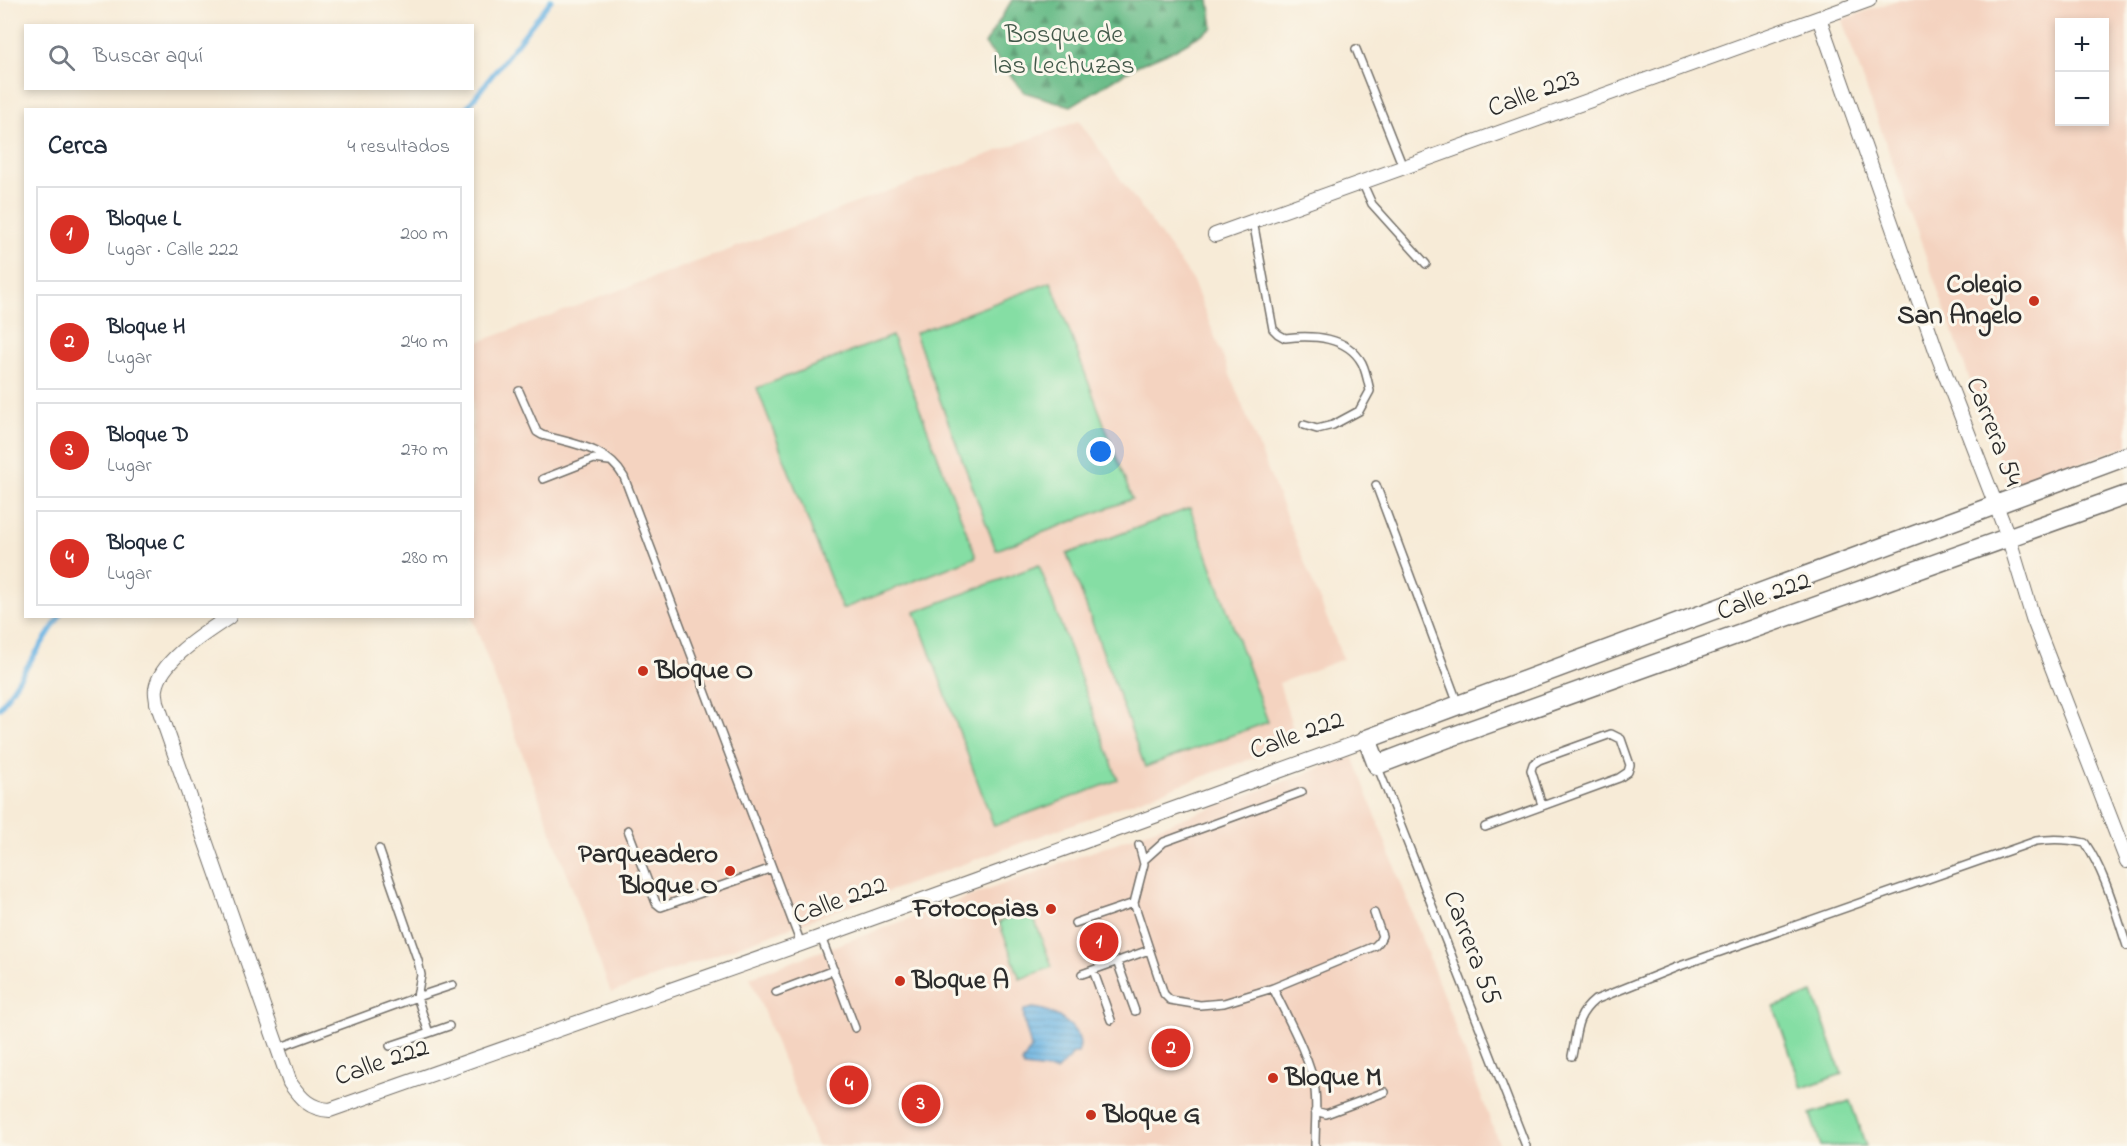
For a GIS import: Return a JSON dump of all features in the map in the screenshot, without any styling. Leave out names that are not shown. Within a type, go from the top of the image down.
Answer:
[{"type":"street","name":"Calle 223","points":[[1215,235],[1869,0]]},
{"type":"street","name":"Carrera 54","points":[[1819,18],[1937,353],[2008,539],[2034,618],[2127,861]]},
{"type":"street","name":"Calle 222","points":[[278,1048],[290,1083],[300,1098],[317,1109],[330,1110],[1133,830],[1458,704],[2127,456]]},
{"type":"street","name":"Calle 222","points":[[1367,739],[1377,765],[2127,495]]},
{"type":"street","points":[[228,618],[198,638],[172,661],[158,683],[157,703],[278,1048]]},
{"type":"lane","points":[[1356,49],[1403,167]]},
{"type":"lane","points":[[1362,182],[1372,204],[1425,264]]},
{"type":"lane","points":[[1253,221],[1273,329],[1285,338],[1333,339],[1352,350],[1363,364],[1370,391],[1359,411],[1333,425],[1317,429],[1304,426]]},
{"type":"lane","points":[[519,391],[535,428],[542,435],[598,452],[615,463],[624,477],[801,944]]},
{"type":"lane","points":[[543,478],[594,459],[615,463]]},
{"type":"lane","points":[[1376,485],[1458,704]]},
{"type":"lane","points":[[1485,827],[1619,778],[1628,772],[1630,765],[1621,739],[1611,734],[1533,764],[1531,770],[1542,805]]},
{"type":"lane","name":"Carrera 55","points":[[1377,765],[1526,1146]]},
{"type":"lane","points":[[1144,860],[1164,842],[1302,792]]},
{"type":"lane","points":[[628,830],[656,903],[661,907],[772,868]]},
{"type":"lane","points":[[1572,1056],[1580,1016],[1584,1008],[1595,1000],[1677,967],[2036,841],[2051,838],[2085,843],[2095,857],[2127,946]]},
{"type":"lane","points":[[1139,845],[1144,860],[1134,903],[1164,994],[1170,1000],[1216,1005],[1273,988],[1375,946],[1380,942],[1382,936],[1374,913]]},
{"type":"lane","points":[[378,849],[418,961],[421,975],[417,997],[429,1033]]},
{"type":"lane","points":[[1075,923],[1134,903]]},
{"type":"lane","points":[[821,937],[855,1028]]},
{"type":"lane","points":[[1082,974],[1149,950]]},
{"type":"lane","points":[[1117,961],[1135,1011]]},
{"type":"lane","points":[[776,992],[834,970]]},
{"type":"lane","points":[[1093,970],[1111,1020]]},
{"type":"lane","points":[[278,1048],[453,985]]},
{"type":"lane","points":[[1273,988],[1307,1062],[1315,1088],[1314,1146]]},
{"type":"lane","points":[[390,1046],[449,1026]]},
{"type":"lane","points":[[1315,1112],[1326,1114],[1385,1092]]},
{"type":"shaded area","name":"Colegio San Angelo","points":[[1897,0],[2127,0],[2127,446],[2009,490],[1842,20]]},
{"type":"shaded area","points":[[1079,121],[1192,279],[1343,659],[1279,683],[1297,742],[611,993],[472,618],[474,344]]},
{"type":"shaded area","points":[[1353,756],[1500,1146],[817,1146],[750,977]]},
{"type":"green space","name":"Bosque de las Lechuzas","points":[[1012,0],[1209,0],[1213,28],[1174,50],[1136,66],[1071,106],[1024,92],[985,44]]},
{"type":"green space","points":[[1051,282],[1132,499],[996,550],[915,333]]},
{"type":"green space","points":[[892,336],[976,557],[842,609],[757,388]]},
{"type":"green space","points":[[1190,508],[1268,722],[1145,767],[1067,554]]},
{"type":"green space","points":[[1039,565],[1118,780],[994,826],[915,612]]},
{"type":"green space","points":[[1031,910],[1052,967],[1020,979],[999,922]]},
{"type":"green space","points":[[1813,993],[1842,1074],[1802,1088],[1774,1007]]},
{"type":"green space","points":[[1850,1101],[1866,1146],[1821,1146],[1810,1114]]},
{"type":"water","points":[[1033,1008],[1058,1017],[1066,1022],[1078,1036],[1080,1045],[1078,1053],[1073,1053],[1056,1071],[1024,1067],[1022,1063],[1031,1048],[1024,1010]]},
{"type":"waterway","points":[[467,108],[551,0]]},
{"type":"waterway","points":[[0,708],[59,618]]},
{"type":"place","name":"Colegio San Angelo","points":[[2034,301]]},
{"type":"place","name":"Bloque O","points":[[643,671]]},
{"type":"place","name":"Parqueadero Bloque O","points":[[730,871]]},
{"type":"place","name":"Fotocopias","points":[[1051,909]]},
{"type":"place","name":"Bloque L","points":[[1099,942]]},
{"type":"place","name":"Bloque A","points":[[900,981]]},
{"type":"place","name":"Bloque H","points":[[1171,1048]]},
{"type":"place","name":"Bloque M","points":[[1273,1078]]},
{"type":"place","name":"Bloque C","points":[[849,1085]]},
{"type":"place","name":"Bloque D","points":[[921,1104]]},
{"type":"place","name":"Bloque G","points":[[1091,1115]]}]
